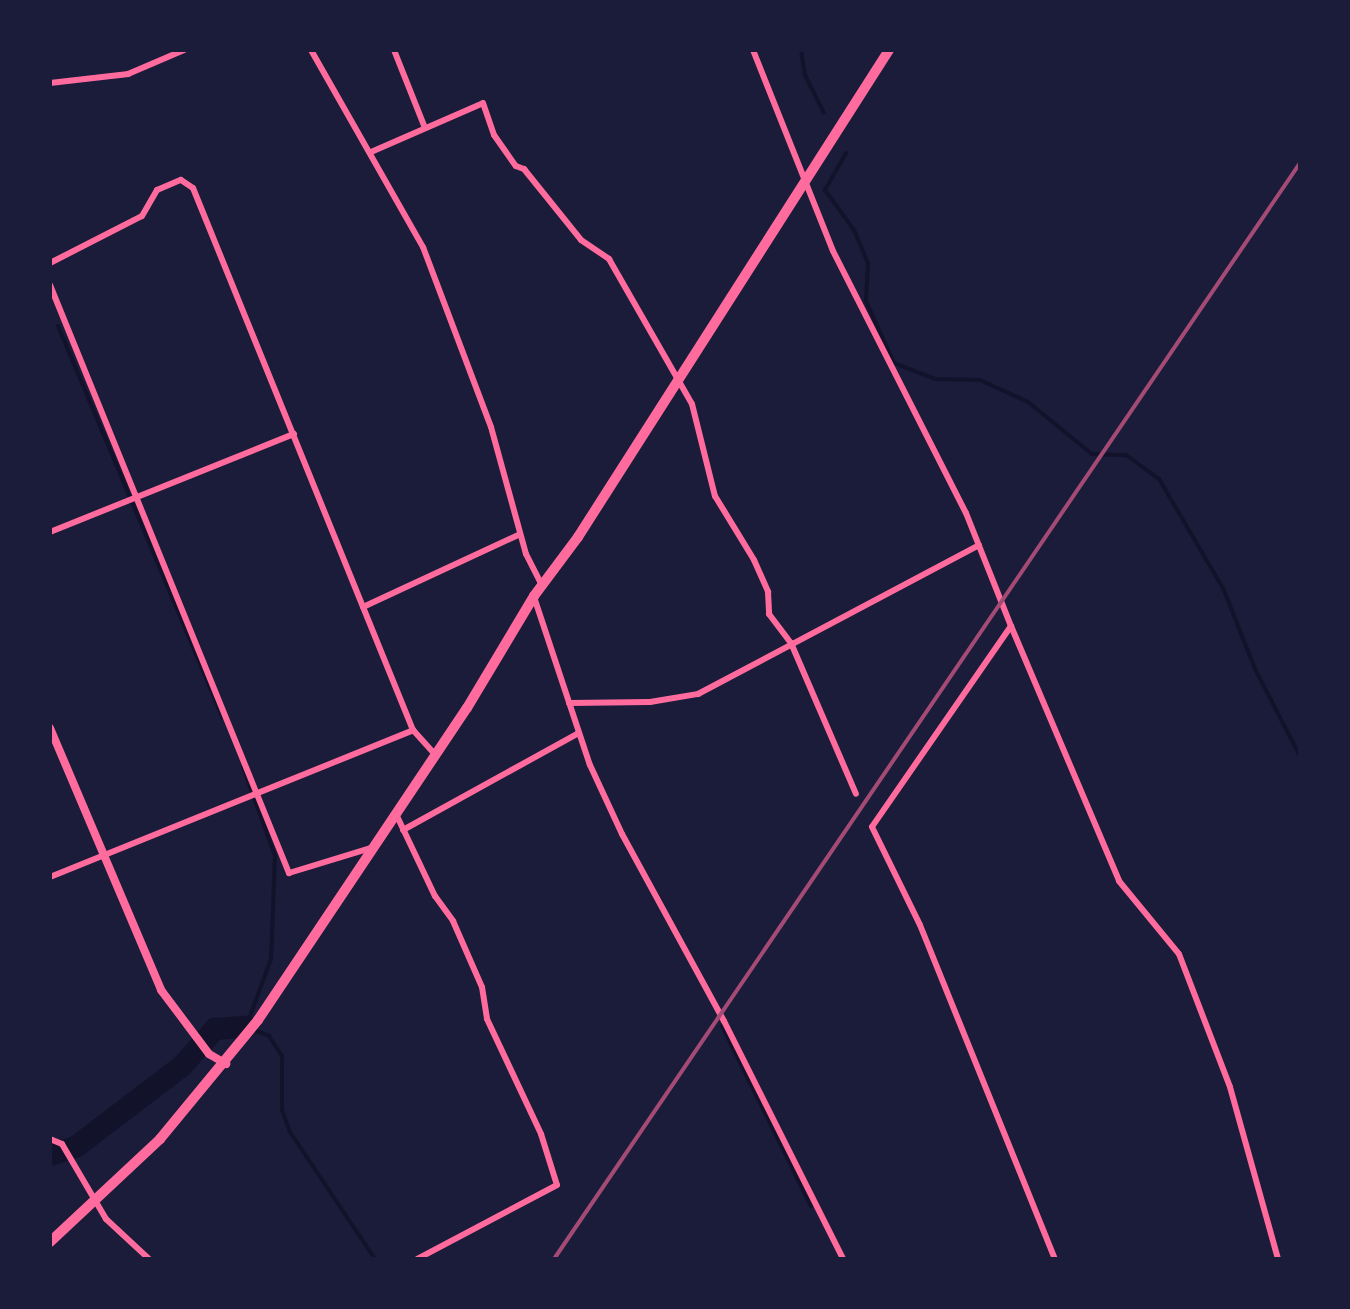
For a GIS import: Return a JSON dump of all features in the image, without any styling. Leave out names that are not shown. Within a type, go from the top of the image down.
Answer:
[{"type":"highway","points":[[50,1242],[97,1202],[226,1064],[258,1020],[889,50]]},
{"type":"street","points":[[50,82],[128,74],[184,50]]},
{"type":"street","points":[[311,50],[423,247],[491,427],[520,534],[542,586]]},
{"type":"street","points":[[394,50],[425,128]]},
{"type":"street","points":[[753,50],[857,303],[924,426],[979,545],[1119,881],[1179,954],[1230,1087],[1278,1259]]},
{"type":"street","points":[[371,152],[483,103],[494,135],[516,166],[524,169],[581,240],[609,259],[626,285],[700,425],[715,496],[754,560],[768,592],[769,614],[791,643],[856,794]]},
{"type":"street","points":[[50,263],[142,216],[157,190],[181,180],[193,188],[413,730],[434,753]]},
{"type":"street","points":[[50,285],[139,496],[289,873],[372,848]]},
{"type":"street","points":[[50,532],[294,434]]},
{"type":"street","points":[[363,607],[520,534]]},
{"type":"street","points":[[569,703],[650,702],[698,694],[979,545]]},
{"type":"street","points":[[534,596],[579,733],[622,834],[724,1021],[843,1259]]},
{"type":"street","points":[[1011,626],[872,827],[920,925],[1055,1259]]},
{"type":"street","points":[[50,728],[148,964],[177,1017],[209,1054],[226,1064]]},
{"type":"street","points":[[50,877],[413,730]]},
{"type":"street","points":[[403,830],[579,733]]},
{"type":"street","points":[[395,812],[482,987],[487,1019],[541,1134],[557,1185],[417,1259]]},
{"type":"street","points":[[50,1139],[62,1144],[106,1219],[149,1259]]},
{"type":"waterway","points":[[801,50],[805,75],[824,113]]},
{"type":"waterway","points":[[846,153],[825,190],[854,230],[868,263],[866,301],[894,363],[935,379],[980,380],[1028,402],[1092,454],[1126,455],[1159,479],[1223,588],[1255,669],[1300,756]]},
{"type":"waterway","points":[[58,326],[223,718]]},
{"type":"waterway","points":[[243,767],[275,856],[271,959],[246,1027],[269,1036],[282,1056],[282,1110],[290,1132],[375,1259]]},
{"type":"waterway","points":[[722,1026],[811,1206]]},
{"type":"waterway","points":[[50,1155],[77,1146],[182,1066],[215,1029],[246,1027]]},
{"type":"railway","points":[[554,1259],[1300,163]]}]
